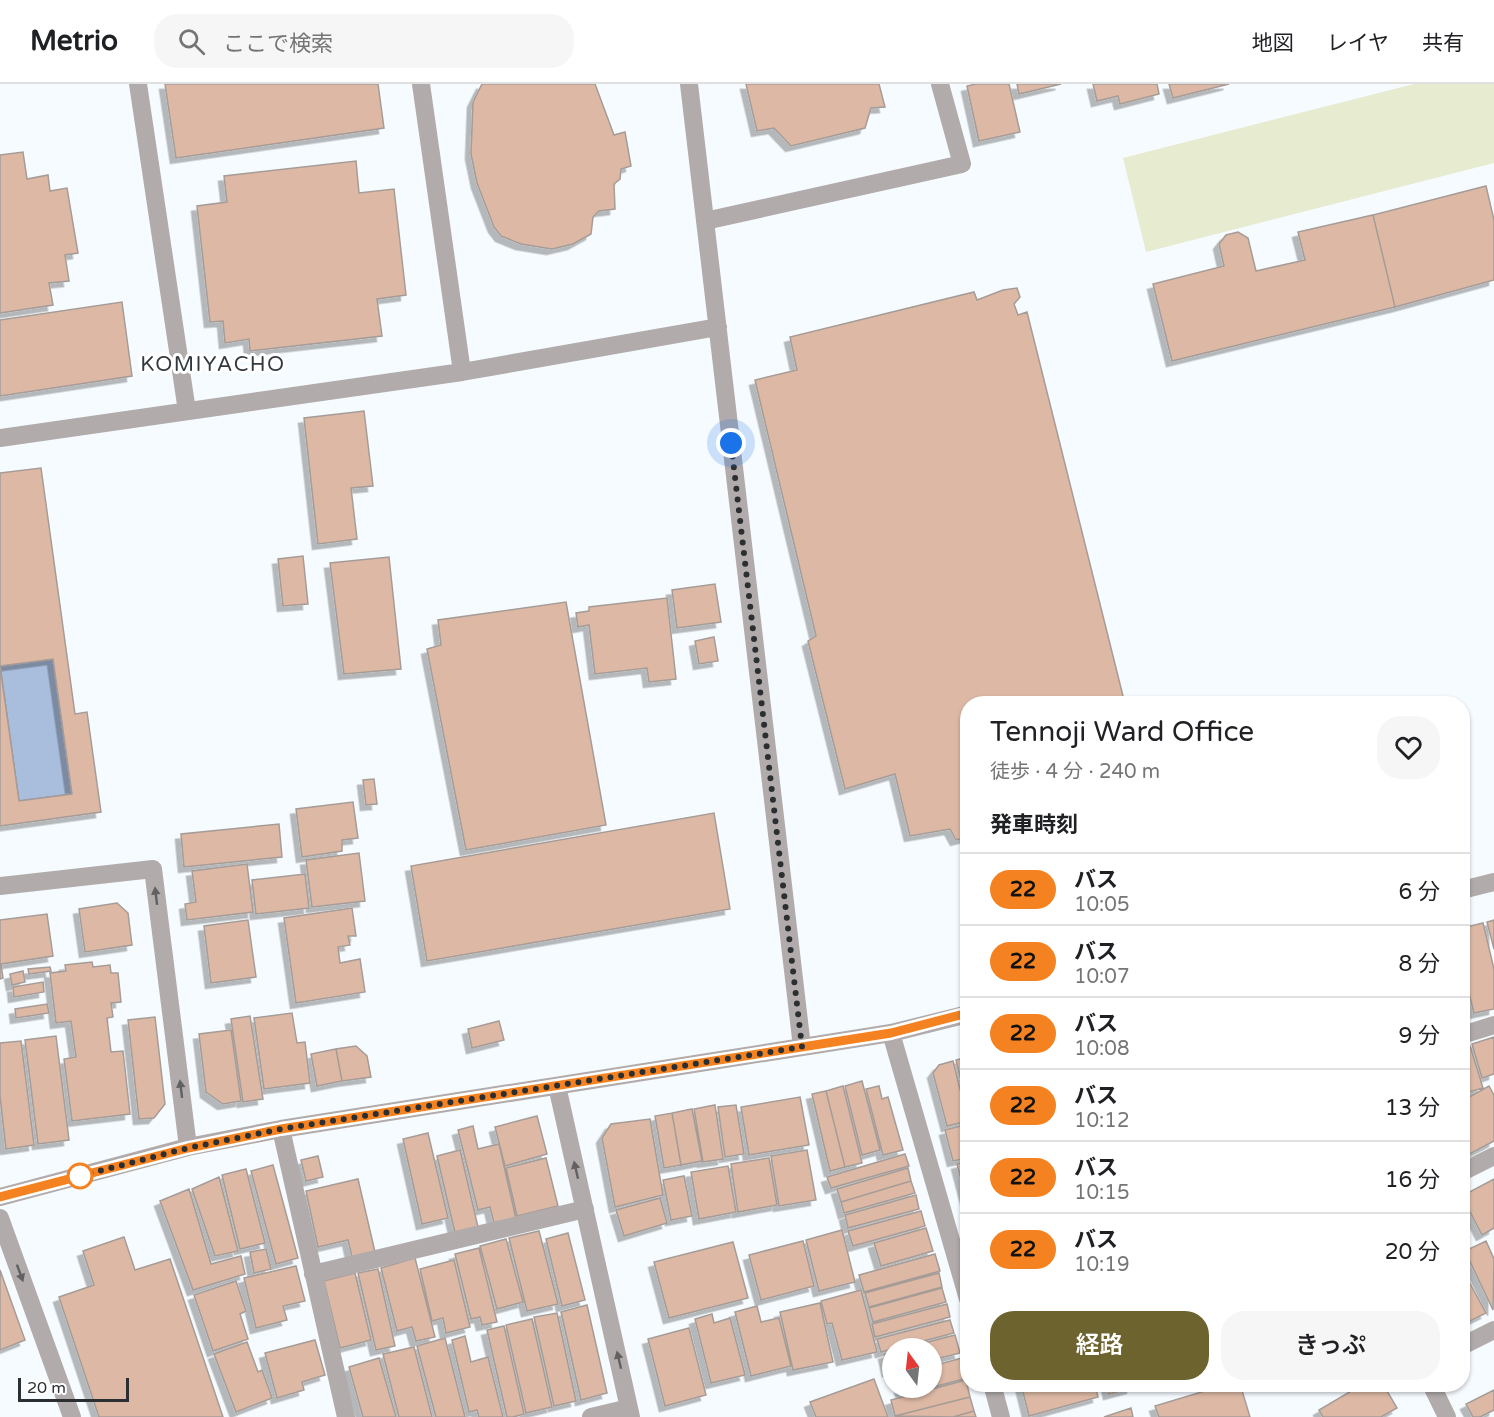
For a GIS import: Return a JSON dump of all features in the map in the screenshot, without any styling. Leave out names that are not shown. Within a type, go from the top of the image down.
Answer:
[{"type":"street","points":[[138,84],[187,411]]},
{"type":"street","points":[[421,84],[462,372]]},
{"type":"street","points":[[689,84],[802,1047]]},
{"type":"street","points":[[705,221],[962,164],[940,84]]},
{"type":"street","points":[[0,438],[462,372],[718,327]]},
{"type":"street","points":[[0,886],[153,869],[188,1148]]},
{"type":"street","points":[[1470,888],[1494,882]]},
{"type":"street","points":[[0,1197],[188,1148],[281,1129],[891,1033],[960,1016]]},
{"type":"street","points":[[1470,1032],[1494,1025]]},
{"type":"street","points":[[891,1033],[960,1271]]},
{"type":"street","points":[[557,1086],[631,1413],[591,1417]]},
{"type":"street","points":[[281,1129],[346,1417]]},
{"type":"street","points":[[1470,1168],[1494,1156]]},
{"type":"street","points":[[313,1274],[585,1209]]},
{"type":"street","points":[[0,1218],[72,1417]]},
{"type":"street","points":[[1470,1342],[1494,1330]]},
{"type":"street","points":[[994,1392],[1001,1417]]},
{"type":"street","points":[[1435,1392],[1447,1417]]},
{"type":"green space","points":[[1414,84],[1494,84],[1494,163],[1146,252],[1123,158]]},
{"type":"water","points":[[53,659],[72,794],[19,801],[0,666]]},
{"type":"building","points":[[165,84],[378,84],[384,128],[176,158]]},
{"type":"building","points":[[482,84],[595,84],[614,135],[625,132],[631,166],[621,169],[620,179],[614,184],[615,209],[599,211],[593,217],[591,234],[573,244],[552,249],[521,244],[501,236],[494,227],[477,183],[471,154],[473,102]]},
{"type":"building","points":[[746,84],[879,84],[885,107],[871,108],[865,128],[791,146],[774,128],[757,131]]},
{"type":"building","points":[[1009,84],[1020,132],[979,141],[967,86]]},
{"type":"building","points":[[1017,84],[1061,84],[1019,94]]},
{"type":"building","points":[[1093,84],[1157,84],[1159,94],[1120,104],[1118,96],[1097,101]]},
{"type":"building","points":[[1169,84],[1229,84],[1173,98]]},
{"type":"building","points":[[23,152],[27,179],[48,175],[50,191],[67,188],[78,253],[65,255],[69,281],[49,283],[53,305],[0,313],[0,155]]},
{"type":"building","points":[[356,161],[359,193],[394,189],[406,295],[377,299],[382,336],[250,351],[249,339],[225,343],[223,321],[210,322],[197,206],[227,202],[224,176]]},
{"type":"building","points":[[1486,186],[1494,220],[1494,280],[1395,307],[1373,215]]},
{"type":"building","points":[[1373,215],[1395,307],[1172,361],[1153,284],[1224,266],[1219,244],[1226,235],[1238,232],[1248,238],[1256,271],[1305,260],[1298,232]]},
{"type":"building","points":[[1017,288],[1020,297],[1014,304],[1018,315],[1027,312],[1123,696],[960,696],[960,839],[956,840],[950,829],[910,836],[895,774],[845,789],[808,641],[816,636],[755,380],[797,370],[790,337],[974,292],[977,300],[1003,290]]},
{"type":"building","points":[[122,302],[132,376],[0,396],[0,320]]},
{"type":"building","points":[[364,411],[373,486],[351,488],[357,539],[318,544],[304,418]]},
{"type":"building","points":[[41,468],[75,714],[87,712],[101,812],[0,826],[0,666],[0,473]],"holes":[[[53,659],[72,794],[19,801],[0,666]]]},
{"type":"building","points":[[303,556],[308,604],[283,606],[278,559]]},
{"type":"building","points":[[389,557],[401,669],[344,674],[330,563]]},
{"type":"building","points":[[715,584],[721,622],[677,628],[672,590]]},
{"type":"building","points":[[667,598],[676,679],[649,682],[647,668],[595,674],[589,625],[578,627],[576,613],[589,611],[589,607]]},
{"type":"building","points":[[566,602],[606,825],[466,850],[427,649],[441,645],[438,620]]},
{"type":"building","points":[[714,637],[718,661],[699,664],[695,641]]},
{"type":"building","points":[[374,779],[377,804],[366,805],[363,780]]},
{"type":"building","points":[[353,802],[358,838],[342,840],[342,851],[302,857],[296,809]]},
{"type":"building","points":[[714,813],[730,909],[427,961],[411,866]]},
{"type":"building","points":[[279,824],[282,857],[184,867],[181,834]]},
{"type":"building","points":[[359,853],[365,901],[312,907],[306,860]]},
{"type":"building","points":[[247,864],[253,912],[187,920],[185,904],[196,902],[192,871]]},
{"type":"building","points":[[305,874],[309,908],[256,914],[252,880]]},
{"type":"building","points":[[117,903],[128,913],[132,945],[85,952],[79,909]]},
{"type":"building","points":[[352,908],[356,936],[348,936],[350,945],[338,947],[340,963],[360,959],[365,992],[296,1003],[284,918]]},
{"type":"building","points":[[47,914],[53,956],[1,964],[3,978],[0,979],[0,920]]},
{"type":"building","points":[[248,920],[256,977],[211,983],[204,926]]},
{"type":"building","points":[[1494,920],[1494,949],[1487,922]]},
{"type":"building","points":[[1483,923],[1494,969],[1494,1009],[1474,1013],[1470,997],[1470,926]]},
{"type":"building","points":[[92,962],[93,967],[110,965],[111,973],[118,973],[121,1002],[111,1003],[113,1017],[107,1018],[111,1052],[123,1051],[130,1114],[72,1121],[64,1059],[76,1057],[71,1021],[56,1023],[50,973],[66,971],[65,965]]},
{"type":"building","points":[[50,967],[51,971],[29,974],[28,969]]},
{"type":"building","points":[[23,971],[25,982],[12,985],[10,974]]},
{"type":"building","points":[[43,982],[44,992],[14,997],[13,987]]},
{"type":"building","points":[[47,1004],[49,1013],[16,1018],[15,1009]]},
{"type":"building","points":[[292,1013],[297,1043],[305,1042],[310,1083],[264,1089],[254,1018]]},
{"type":"building","points":[[250,1016],[263,1099],[243,1102],[231,1019]]},
{"type":"building","points":[[155,1017],[165,1104],[154,1118],[139,1119],[128,1020]]},
{"type":"building","points":[[499,1021],[504,1040],[472,1048],[468,1029]]},
{"type":"building","points":[[231,1030],[241,1101],[223,1104],[206,1092],[199,1034]]},
{"type":"building","points":[[56,1036],[69,1140],[38,1144],[25,1040]]},
{"type":"building","points":[[1494,1037],[1494,1074],[1482,1078],[1472,1044]]},
{"type":"building","points":[[21,1041],[34,1145],[6,1149],[0,1096],[0,1043]]},
{"type":"building","points":[[356,1046],[367,1056],[371,1077],[342,1081],[336,1049]]},
{"type":"building","points":[[1470,1046],[1483,1088],[1470,1092]]},
{"type":"building","points":[[336,1049],[342,1081],[317,1086],[311,1054]]},
{"type":"building","points":[[960,1059],[960,1076],[956,1060]]},
{"type":"building","points":[[953,1061],[960,1089],[960,1123],[947,1126],[933,1073],[939,1065]]},
{"type":"building","points":[[862,1081],[880,1150],[862,1155],[845,1086]]},
{"type":"building","points":[[843,1086],[862,1163],[845,1167],[826,1091]]},
{"type":"building","points":[[879,1086],[882,1099],[888,1097],[903,1150],[883,1155],[866,1089]]},
{"type":"building","points":[[1489,1086],[1494,1095],[1494,1141],[1470,1154],[1470,1097]]},
{"type":"building","points":[[826,1091],[845,1167],[830,1171],[812,1094]]},
{"type":"building","points":[[800,1097],[809,1145],[749,1155],[741,1107]]},
{"type":"building","points":[[715,1105],[723,1159],[703,1162],[694,1109]]},
{"type":"building","points":[[736,1105],[744,1154],[725,1157],[718,1107]]},
{"type":"building","points":[[692,1109],[702,1161],[681,1165],[672,1113]]},
{"type":"building","points":[[672,1113],[681,1165],[664,1168],[655,1116]]},
{"type":"building","points":[[537,1116],[547,1154],[505,1166],[495,1127]]},
{"type":"building","points":[[650,1119],[663,1195],[615,1207],[602,1138],[611,1124]]},
{"type":"building","points":[[473,1126],[478,1149],[499,1144],[516,1219],[494,1223],[490,1207],[478,1210],[458,1130]]},
{"type":"building","points":[[960,1126],[960,1160],[953,1161],[945,1130]]},
{"type":"building","points":[[428,1133],[448,1218],[422,1224],[403,1139]]},
{"type":"building","points":[[460,1150],[478,1227],[455,1233],[437,1156]]},
{"type":"building","points":[[807,1150],[816,1200],[779,1206],[771,1156]]},
{"type":"building","points":[[905,1154],[909,1166],[831,1188],[827,1177]]},
{"type":"building","points":[[318,1156],[323,1177],[306,1181],[301,1160]]},
{"type":"building","points":[[546,1158],[558,1206],[517,1216],[506,1168]]},
{"type":"building","points":[[769,1158],[777,1205],[738,1212],[731,1164]]},
{"type":"building","points":[[273,1165],[298,1258],[276,1264],[251,1171]]},
{"type":"building","points":[[728,1166],[736,1212],[699,1219],[691,1172]]},
{"type":"building","points":[[908,1168],[911,1181],[841,1202],[837,1189]]},
{"type":"building","points":[[246,1169],[265,1243],[240,1249],[222,1175]]},
{"type":"building","points":[[684,1176],[692,1216],[671,1220],[663,1180]]},
{"type":"building","points":[[219,1177],[238,1251],[215,1256],[192,1189]]},
{"type":"building","points":[[358,1179],[375,1252],[352,1257],[348,1240],[318,1247],[306,1191]]},
{"type":"building","points":[[1494,1179],[1494,1228],[1482,1235],[1470,1212],[1470,1192]]},
{"type":"building","points":[[911,1181],[915,1193],[844,1213],[841,1202]]},
{"type":"building","points":[[189,1189],[211,1264],[241,1256],[245,1274],[193,1290],[160,1201]]},
{"type":"building","points":[[916,1195],[919,1209],[848,1228],[845,1215]]},
{"type":"building","points":[[660,1198],[667,1223],[624,1236],[616,1210]]},
{"type":"building","points":[[921,1211],[925,1226],[853,1246],[848,1231]]},
{"type":"building","points":[[926,1228],[933,1251],[881,1266],[874,1243]]},
{"type":"building","points":[[842,1230],[855,1282],[819,1291],[806,1240]]},
{"type":"building","points":[[539,1231],[558,1304],[527,1311],[509,1238]]},
{"type":"building","points":[[568,1233],[585,1300],[562,1306],[546,1239]]},
{"type":"building","points":[[124,1237],[135,1270],[170,1259],[223,1417],[99,1417],[59,1297],[94,1285],[83,1251]]},
{"type":"building","points":[[506,1239],[523,1302],[497,1309],[480,1246]]},
{"type":"building","points":[[803,1241],[814,1286],[761,1300],[749,1255]]},
{"type":"building","points":[[1486,1241],[1494,1259],[1493,1310],[1470,1262],[1470,1249]]},
{"type":"building","points":[[733,1242],[748,1298],[669,1318],[654,1262]]},
{"type":"building","points":[[479,1248],[497,1322],[482,1325],[480,1317],[471,1319],[455,1254]]},
{"type":"building","points":[[266,1249],[271,1269],[254,1273],[250,1252]]},
{"type":"building","points":[[935,1254],[940,1271],[864,1292],[859,1275]]},
{"type":"building","points":[[415,1258],[435,1337],[416,1341],[412,1327],[397,1331],[381,1268]]},
{"type":"building","points":[[454,1260],[470,1327],[446,1333],[443,1318],[432,1321],[420,1269]]},
{"type":"building","points":[[296,1266],[305,1301],[283,1306],[287,1320],[256,1328],[244,1278]]},
{"type":"building","points":[[378,1269],[395,1346],[376,1350],[358,1273]]},
{"type":"building","points":[[0,1270],[25,1340],[0,1350]]},
{"type":"building","points":[[355,1273],[371,1340],[340,1348],[324,1281]]},
{"type":"building","points":[[939,1273],[942,1287],[869,1307],[865,1293]]},
{"type":"building","points":[[236,1281],[246,1311],[240,1314],[248,1339],[213,1351],[194,1295]]},
{"type":"building","points":[[1470,1284],[1486,1313],[1470,1321]]},
{"type":"building","points":[[942,1288],[946,1302],[873,1322],[869,1308]]},
{"type":"building","points":[[861,1290],[877,1352],[842,1360],[832,1323],[827,1324],[821,1301]]},
{"type":"building","points":[[820,1303],[833,1362],[793,1370],[780,1312]]},
{"type":"building","points":[[947,1304],[950,1317],[875,1337],[872,1324]]},
{"type":"building","points":[[587,1305],[607,1393],[581,1400],[561,1312]]},
{"type":"building","points":[[757,1306],[761,1322],[779,1318],[791,1366],[751,1376],[735,1312]]},
{"type":"building","points":[[557,1313],[576,1401],[554,1406],[534,1317]]},
{"type":"building","points":[[712,1314],[714,1323],[730,1318],[745,1375],[711,1383],[695,1319]]},
{"type":"building","points":[[532,1319],[552,1407],[526,1413],[506,1325]]},
{"type":"building","points":[[950,1320],[954,1333],[935,1338],[882,1338],[881,1352],[877,1339]]},
{"type":"building","points":[[504,1326],[524,1414],[513,1417],[507,1417],[487,1330]]},
{"type":"building","points":[[689,1328],[706,1395],[665,1406],[648,1339]]},
{"type":"building","points":[[955,1335],[960,1353],[942,1358],[942,1338]]},
{"type":"building","points":[[465,1336],[471,1362],[488,1357],[503,1417],[479,1417],[477,1410],[469,1412],[452,1340]]},
{"type":"building","points":[[445,1338],[465,1417],[436,1417],[417,1346]]},
{"type":"building","points":[[315,1340],[325,1375],[302,1382],[304,1390],[277,1398],[265,1353]]},
{"type":"building","points":[[247,1342],[258,1372],[262,1370],[272,1398],[236,1412],[214,1354]]},
{"type":"building","points":[[414,1347],[432,1417],[399,1417],[383,1354]]},
{"type":"building","points":[[379,1358],[396,1417],[363,1417],[349,1367]]},
{"type":"building","points":[[960,1359],[960,1380],[942,1384],[942,1363]]},
{"type":"building","points":[[874,1379],[888,1417],[816,1417],[810,1402]]},
{"type":"building","points":[[960,1382],[960,1392],[969,1392],[970,1397],[895,1416],[891,1400],[942,1398],[942,1386]]},
{"type":"building","points":[[1494,1390],[1494,1410],[1480,1417],[1473,1417],[1466,1404]]},
{"type":"building","points":[[1023,1392],[1097,1392],[1098,1397],[1029,1416]]},
{"type":"building","points":[[1201,1392],[1242,1392],[1250,1417],[1159,1417],[1155,1406]]},
{"type":"building","points":[[1349,1392],[1388,1392],[1397,1408],[1381,1417],[1323,1417],[1319,1410]]},
{"type":"building","points":[[970,1397],[974,1411],[953,1417],[895,1416]]},
{"type":"building","points":[[1131,1408],[1133,1417],[1104,1417]]},
{"type":"building","points":[[974,1411],[976,1417],[953,1417]]},
{"type":"bus line","name":"22","points":[[0,1197],[188,1148],[281,1129],[891,1033],[960,1015]]},
{"type":"district","name":"KOMIYACHO","points":[[213,364]]},
{"type":"route","points":[[80,1176],[188,1148],[281,1129],[802,1047],[731,443]]}]
